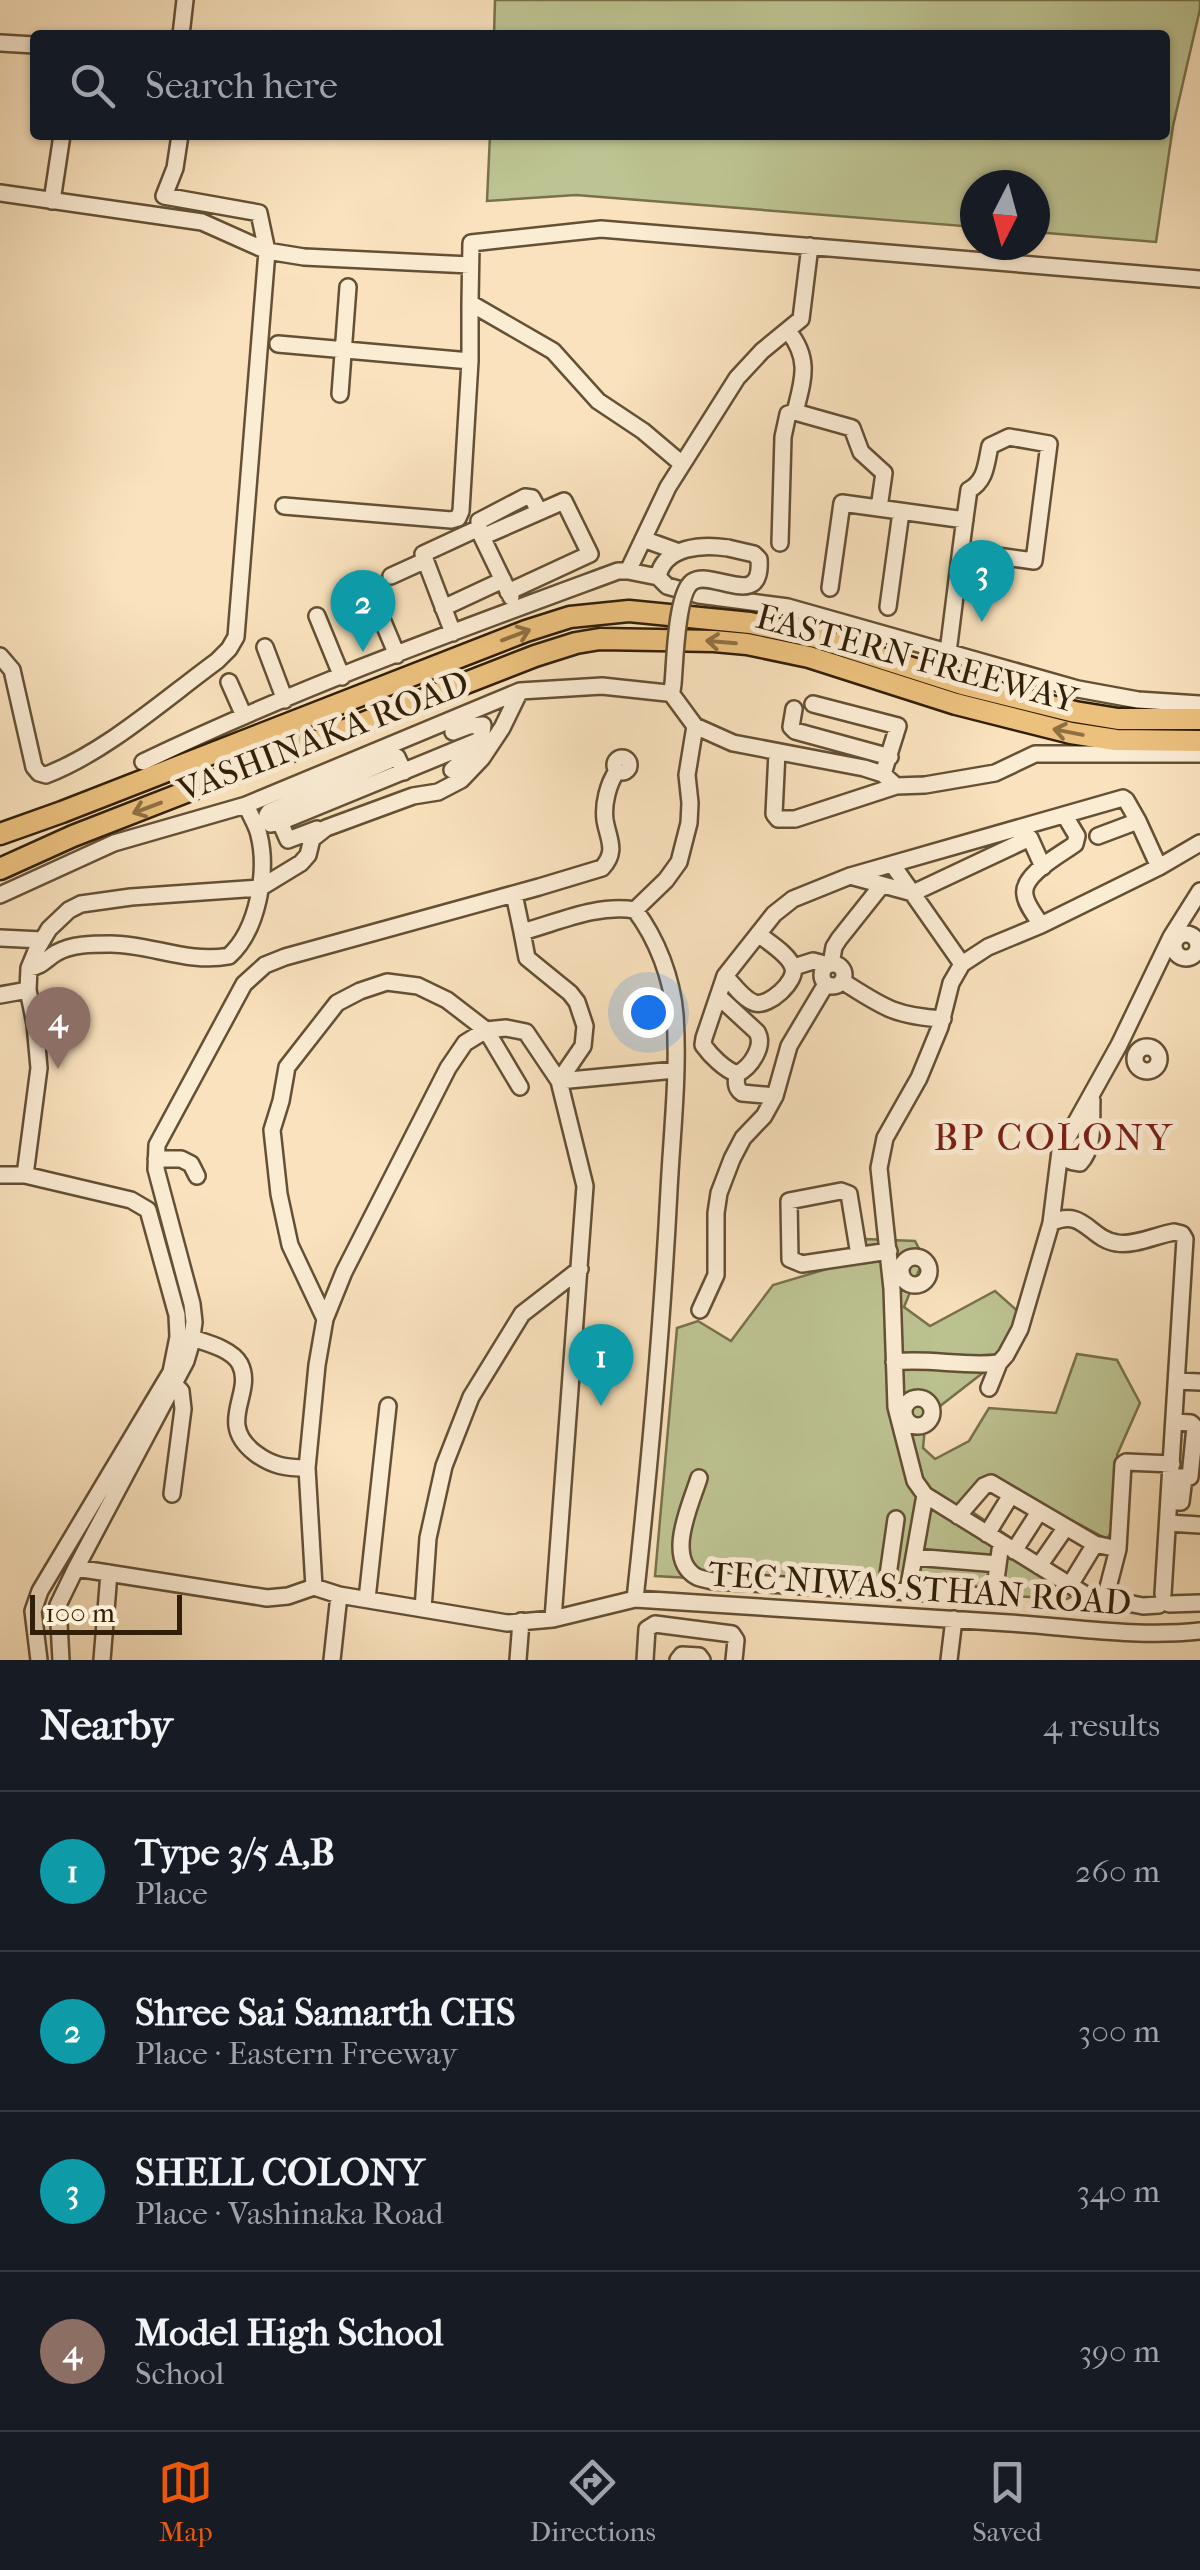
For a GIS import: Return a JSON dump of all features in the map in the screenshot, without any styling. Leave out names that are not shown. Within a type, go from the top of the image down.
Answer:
[{"type":"highway","name":"EASTERN FREEWAY","points":[[0,834],[526,631],[597,612],[628,611],[750,623],[814,637],[962,684],[1075,712],[1118,718],[1200,720]]},
{"type":"highway","name":"EASTERN FREEWAY","points":[[0,869],[73,836],[535,656],[600,639],[747,644],[809,657],[956,704],[1071,734],[1116,740],[1200,741]]},
{"type":"street","points":[[182,30],[185,0]]},
{"type":"street","points":[[0,43],[30,45]]},
{"type":"street","points":[[52,201],[61,140]]},
{"type":"street","points":[[0,656],[12,670],[34,767],[46,776],[104,744],[217,661],[236,637],[267,250],[259,213],[164,196],[175,168],[179,140]]},
{"type":"street","points":[[0,193],[202,222],[267,250],[304,256],[470,265]]},
{"type":"street","points":[[284,506],[458,518],[470,362],[471,243],[601,229],[1200,279]]},
{"type":"street","points":[[628,570],[682,464],[737,378],[801,318],[810,246]]},
{"type":"street","points":[[340,394],[348,286]]},
{"type":"street","points":[[470,303],[553,351],[598,401],[682,464]]},
{"type":"street","points":[[788,331],[797,342],[806,372],[795,412]]},
{"type":"street","points":[[278,344],[470,362]]},
{"type":"street","points":[[780,543],[788,414],[795,412],[852,428],[860,452],[884,473],[879,508]]},
{"type":"street","points":[[948,652],[960,551],[964,520],[969,490],[982,480],[990,446],[1009,437],[1049,444],[1034,561],[960,551]]},
{"type":"street","points":[[562,500],[566,503],[590,554],[508,591],[452,629],[423,554],[562,500]]},
{"type":"street","points":[[830,588],[842,503],[964,520]]},
{"type":"street","points":[[888,607],[901,512]]},
{"type":"street","points":[[480,532],[508,591]]},
{"type":"street","points":[[643,539],[679,552]]},
{"type":"street","points":[[658,577],[670,556],[694,547],[728,548],[758,558],[754,581],[738,586],[700,578],[687,587],[672,688],[695,726],[733,743],[883,774],[896,786]]},
{"type":"street","points":[[391,576],[424,561]]},
{"type":"street","points":[[143,762],[243,712],[342,677],[452,629],[628,570],[658,577],[667,586],[698,595],[788,607],[1078,689],[1138,700],[1200,704]]},
{"type":"street","points":[[443,608],[572,579]]},
{"type":"street","points":[[373,598],[397,655]]},
{"type":"street","points":[[316,616],[342,677]]},
{"type":"street","points":[[265,646],[284,697]]},
{"type":"street","points":[[230,682],[243,712]]},
{"type":"street","name":"VASHINAKA ROAD","points":[[0,895],[114,843],[395,759],[520,691],[602,686],[672,688]]},
{"type":"street","points":[[25,1175],[39,1068],[28,990],[29,968],[49,929],[69,910],[82,904],[260,888],[301,863],[308,855],[312,839],[326,828],[413,796],[438,792],[460,780],[482,758],[520,691]]},
{"type":"street","points":[[813,704],[896,724],[883,774]]},
{"type":"street","points":[[794,710],[795,731],[890,757]]},
{"type":"street","points":[[452,770],[476,748],[483,725],[458,726]]},
{"type":"street","points":[[635,910],[679,862],[689,823],[686,774],[695,726]]},
{"type":"street","points":[[269,824],[331,801],[395,759],[480,740]]},
{"type":"street","points":[[778,752],[774,814],[778,819],[795,818],[896,786],[926,786],[995,773],[1035,754],[1200,754]]},
{"type":"street","points":[[61,1660],[58,1605],[186,1361],[194,1322],[192,1304],[156,1159],[157,1145],[244,984],[265,965],[285,957],[602,868],[608,862],[612,845],[605,807],[617,770]]},
{"type":"street","points":[[29,968],[38,967],[57,952],[88,945],[115,944],[183,956],[225,958],[234,952],[247,930],[260,888],[269,812],[306,788]]},
{"type":"street","points":[[737,1074],[703,1045],[718,996],[725,976],[774,914],[793,900],[850,876],[930,852],[1027,832],[1122,798],[1138,821],[1159,866]]},
{"type":"street","points":[[246,806],[290,840],[346,818],[331,801]]},
{"type":"street","points":[[1041,924],[1025,897],[1029,878],[1076,844],[1078,836],[1068,821]]},
{"type":"street","points":[[1098,836],[1138,821]]},
{"type":"street","points":[[1027,832],[1042,868]]},
{"type":"street","points":[[850,876],[913,893],[1027,832]]},
{"type":"street","points":[[900,1285],[889,1255],[878,1168],[880,1153],[920,1078],[943,1019],[951,984],[962,964],[988,947],[1200,843]]},
{"type":"street","points":[[930,852],[944,879]]},
{"type":"street","points":[[892,864],[962,964]]},
{"type":"street","points":[[882,885],[838,940],[822,974],[889,1010],[943,1019]]},
{"type":"street","points":[[989,1388],[1020,1329],[1051,1223],[1060,1152],[1200,891]]},
{"type":"street","points":[[514,894],[528,958],[570,994],[585,1026],[583,1046],[559,1081]]},
{"type":"street","points":[[522,932],[594,910],[635,910],[653,934],[675,1012],[676,1070],[656,1407],[635,1599]]},
{"type":"street","points":[[725,976],[751,1003],[772,1001],[782,990],[794,967],[758,934]]},
{"type":"street","points":[[0,938],[42,940]]},
{"type":"street","points":[[794,967],[813,960],[829,964]]},
{"type":"street","points":[[325,1319],[290,1245],[272,1130],[282,1101],[287,1067],[337,1003],[387,982],[418,986],[447,1000],[486,1030],[520,1086]]},
{"type":"street","points":[[700,1310],[716,1275],[716,1212],[736,1148],[764,1116],[775,1096],[788,1046],[834,982]]},
{"type":"street","points":[[0,995],[28,990]]},
{"type":"street","points":[[718,996],[761,1039],[761,1046],[737,1074],[738,1090],[775,1096]]},
{"type":"street","points":[[76,1568],[268,1598],[314,1587],[307,1468],[325,1319],[344,1272],[448,1068],[465,1043],[486,1030],[506,1028],[526,1032],[559,1081],[585,1186],[552,1619]]},
{"type":"street","points":[[1119,1045],[1137,1052]]},
{"type":"street","points":[[559,1081],[676,1070]]},
{"type":"street","points":[[1060,1152],[1065,1160],[1080,1163],[1090,1150],[1092,1096]]},
{"type":"street","points":[[156,1159],[181,1159],[191,1164],[197,1176]]},
{"type":"street","points":[[0,1175],[25,1175],[131,1200],[148,1210],[178,1316],[171,1372],[35,1602],[39,1660]]},
{"type":"street","points":[[859,1255],[849,1194],[789,1201],[793,1262],[859,1255],[922,1258],[929,1270],[923,1282],[900,1285]]},
{"type":"street","points":[[1051,1223],[1075,1218],[1106,1239],[1122,1244],[1174,1232],[1182,1234],[1186,1246],[1192,1280],[1180,1340],[1175,1473],[1169,1502],[1163,1601]]},
{"type":"street","points":[[908,1259],[901,1271],[894,1362],[915,1481],[924,1495],[1086,1595],[1144,1606],[1163,1601],[1200,1603]]},
{"type":"street","points":[[424,1609],[428,1538],[444,1466],[471,1397],[522,1314],[580,1269]]},
{"type":"street","points":[[192,1338],[212,1344],[239,1361],[242,1384],[238,1436],[271,1464],[307,1468]]},
{"type":"street","points":[[1180,1340],[1200,1342]]},
{"type":"street","points":[[894,1362],[999,1363]]},
{"type":"street","points":[[1177,1382],[1200,1380],[1198,1400]]},
{"type":"street","points":[[172,1494],[182,1409],[181,1392],[175,1385]]},
{"type":"street","points":[[368,1599],[388,1406]]},
{"type":"street","points":[[1105,1599],[1118,1549],[1123,1464],[1175,1473]]},
{"type":"street","points":[[699,1478],[682,1532],[681,1555],[696,1576],[713,1581],[990,1595],[995,1587],[1012,1496]]},
{"type":"street","points":[[958,1516],[988,1483],[1095,1544],[1118,1549]]},
{"type":"street","points":[[908,1591],[924,1495]]},
{"type":"street","points":[[1001,1543],[1039,1512]]},
{"type":"street","points":[[887,1582],[896,1519]]},
{"type":"street","points":[[1168,1524],[1200,1525]]},
{"type":"street","points":[[1039,1566],[1066,1527]]},
{"type":"street","points":[[1070,1585],[1095,1544]]},
{"type":"street","points":[[892,1547],[915,1554],[998,1564]]},
{"type":"street","points":[[102,1660],[109,1573]]},
{"type":"street","name":"TEC NIWAS STHAN ROAD","points":[[314,1587],[339,1595],[507,1622],[552,1619],[635,1599],[1138,1634],[1200,1631]]},
{"type":"street","points":[[332,1660],[339,1595]]},
{"type":"street","points":[[949,1660],[954,1619]]},
{"type":"street","points":[[518,1660],[522,1621]]},
{"type":"street","points":[[644,1660],[648,1629],[655,1624],[732,1634],[736,1640],[734,1660]]},
{"type":"street","points":[[678,1660],[682,1655],[699,1656],[702,1660]]},
{"type":"green space","points":[[495,0],[1200,0],[1173,126],[1156,242],[1050,233],[1050,170],[960,170],[960,226],[576,195],[487,201],[490,140],[1170,140],[1170,30],[494,30]]},
{"type":"green space","points":[[865,1239],[915,1241],[924,1258],[904,1307],[930,1326],[995,1291],[1021,1314],[1011,1351],[926,1417],[923,1448],[935,1459],[969,1441],[989,1408],[1056,1413],[1077,1354],[1117,1360],[1140,1403],[1117,1455],[1128,1504],[1107,1539],[1001,1483],[965,1507],[1072,1579],[1080,1592],[1067,1599],[655,1576],[677,1328],[698,1321],[731,1341],[773,1285],[837,1266]]},
{"type":"place","name":"SHELL COLONY","points":[[982,622]]},
{"type":"place","name":"Shree Sai Samarth CHS","points":[[363,652]]},
{"type":"place","name":"Model High School","points":[[58,1069]]},
{"type":"place","name":"Type 3/5 A,B","points":[[601,1406]]},
{"type":"district","name":"BP COLONY","points":[[1054,1137]]}]
